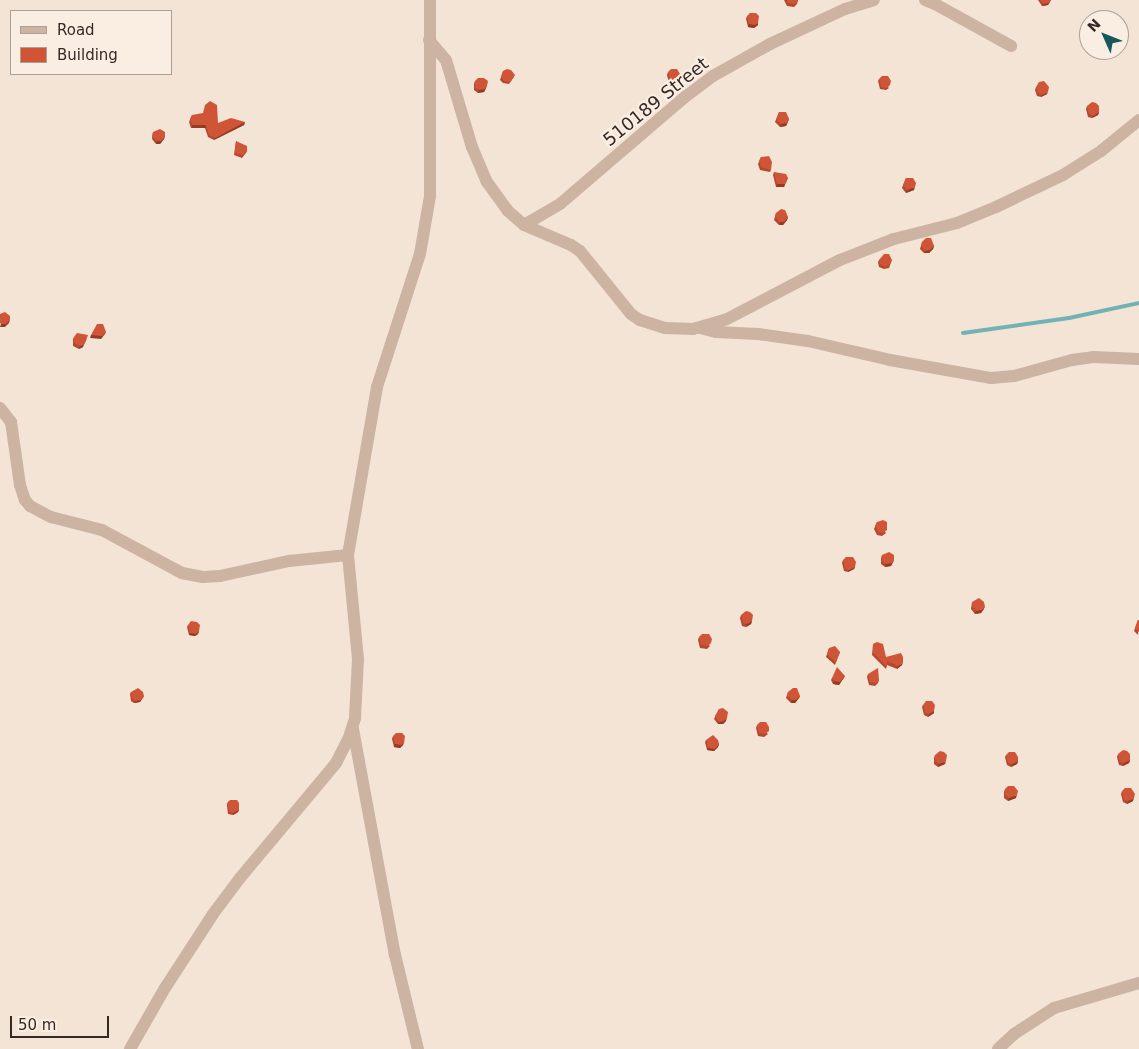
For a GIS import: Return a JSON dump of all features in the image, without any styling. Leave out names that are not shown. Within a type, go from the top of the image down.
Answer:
[{"type":"street","points":[[130,1049],[165,988],[213,914],[283,826],[329,773],[345,748],[352,727],[358,698],[358,659],[348,555],[377,388],[420,254],[426,228],[432,164],[430,0]]},
{"type":"street","name":"510189 Street","points":[[524,225],[560,204],[686,96],[713,76],[770,44],[845,8],[874,0]]},
{"type":"street","points":[[925,0],[936,4],[1011,46]]},
{"type":"street","points":[[429,40],[446,60],[472,147],[487,182],[508,211],[524,225],[571,245],[580,251],[631,314],[640,320],[665,328],[684,330],[700,328],[728,318],[840,260],[894,239],[968,218],[1063,175],[1101,151],[1139,120]]},
{"type":"street","points":[[700,328],[716,332],[790,338],[890,360],[991,378],[1014,376],[1072,360],[1093,357],[1139,359]]},
{"type":"street","points":[[0,408],[11,422],[20,485],[25,500],[38,511],[102,530],[166,566],[194,576],[220,576],[289,561],[348,555]]},
{"type":"street","points":[[352,727],[395,955],[418,1049]]},
{"type":"street","points":[[998,1049],[1014,1034],[1054,1008],[1139,983]]},
{"type":"building","points":[[787,0],[798,1],[795,4],[788,3]]},
{"type":"building","points":[[1040,0],[1051,0],[1049,3],[1043,4]]},
{"type":"building","points":[[750,13],[756,13],[759,16],[758,23],[755,25],[749,24],[747,16]]},
{"type":"building","points":[[671,69],[677,69],[680,74],[676,81],[670,80],[668,72]]},
{"type":"building","points":[[511,70],[515,75],[510,82],[504,81],[501,77],[503,71]]},
{"type":"building","points":[[882,76],[888,76],[891,81],[887,88],[881,87],[879,79]]},
{"type":"building","points":[[478,78],[484,78],[488,81],[485,89],[479,90],[475,88],[475,81]]},
{"type":"building","points":[[1044,81],[1049,87],[1048,92],[1042,95],[1038,93],[1036,87],[1039,82]]},
{"type":"building","points":[[210,101],[217,105],[218,123],[231,118],[245,122],[215,138],[209,135],[206,125],[192,125],[190,119],[192,115],[203,113],[205,105]]},
{"type":"building","points":[[1092,102],[1099,106],[1099,112],[1093,116],[1089,114],[1087,106]]},
{"type":"building","points":[[779,112],[786,112],[789,119],[787,123],[781,124],[776,120]]},
{"type":"building","points":[[160,129],[165,132],[165,137],[161,141],[157,141],[152,137],[153,132]]},
{"type":"building","points":[[236,141],[247,146],[247,151],[243,155],[235,153]]},
{"type":"building","points":[[769,156],[772,162],[771,170],[761,167],[759,161],[761,157]]},
{"type":"building","points":[[774,172],[786,174],[788,178],[785,184],[777,184]]},
{"type":"building","points":[[906,178],[913,178],[916,183],[915,187],[907,190],[903,185]]},
{"type":"building","points":[[781,209],[785,210],[788,217],[784,222],[780,222],[775,217],[776,213]]},
{"type":"building","points":[[926,238],[931,238],[934,246],[930,250],[925,251],[921,246]]},
{"type":"building","points":[[884,254],[889,254],[892,260],[885,267],[880,264],[879,260]]},
{"type":"building","points":[[5,312],[10,316],[10,320],[6,324],[1,324],[0,314]]},
{"type":"building","points":[[97,324],[103,324],[106,332],[102,336],[91,335]]},
{"type":"building","points":[[77,333],[88,335],[84,345],[80,346],[74,343],[74,337]]},
{"type":"building","points":[[883,520],[887,522],[887,530],[883,533],[878,532],[875,526],[877,522]]},
{"type":"building","points":[[889,552],[894,555],[894,560],[892,563],[886,564],[882,562],[882,555]]},
{"type":"building","points":[[846,557],[853,557],[856,562],[855,567],[849,570],[845,568],[843,560]]},
{"type":"building","points":[[979,598],[984,602],[985,607],[982,610],[976,611],[972,606],[972,602]]},
{"type":"building","points":[[746,611],[753,615],[752,621],[747,624],[743,623],[741,615]]},
{"type":"building","points":[[1139,620],[1139,632],[1135,628]]},
{"type":"building","points":[[191,621],[197,622],[200,625],[199,631],[196,634],[190,633],[188,625]]},
{"type":"building","points":[[702,634],[709,634],[712,639],[708,646],[701,645],[699,637]]},
{"type":"building","points":[[877,642],[883,644],[886,657],[901,653],[903,663],[898,666],[887,661],[887,667],[873,652],[873,644]]},
{"type":"building","points":[[835,646],[840,652],[836,662],[827,655],[829,648]]},
{"type":"building","points":[[837,667],[845,676],[840,682],[834,681],[832,678]]},
{"type":"building","points":[[878,668],[879,680],[876,683],[870,682],[868,674]]},
{"type":"building","points":[[138,688],[143,692],[144,696],[141,700],[135,701],[132,698],[131,692]]},
{"type":"building","points":[[793,688],[797,688],[800,696],[796,700],[792,700],[787,696],[788,692]]},
{"type":"building","points":[[926,701],[932,701],[935,705],[934,711],[929,714],[925,713],[923,705]]},
{"type":"building","points":[[723,708],[728,712],[727,718],[719,722],[715,716],[719,709]]},
{"type":"building","points":[[760,722],[766,722],[769,727],[769,731],[765,734],[759,733],[757,725]]},
{"type":"building","points":[[396,733],[402,733],[405,736],[404,743],[401,745],[395,744],[393,736]]},
{"type":"building","points":[[713,735],[719,744],[715,749],[708,748],[706,740]]},
{"type":"building","points":[[1123,750],[1130,754],[1130,760],[1124,763],[1120,762],[1118,754]]},
{"type":"building","points":[[940,751],[947,755],[946,761],[939,764],[935,761],[935,755]]},
{"type":"building","points":[[1009,752],[1015,752],[1018,761],[1012,764],[1008,763],[1006,755]]},
{"type":"building","points":[[1008,786],[1014,786],[1018,791],[1017,795],[1009,798],[1005,795],[1005,789]]},
{"type":"building","points":[[1125,788],[1131,788],[1135,794],[1134,798],[1128,801],[1124,800],[1122,791]]},
{"type":"building","points":[[230,800],[237,800],[239,810],[233,813],[229,811],[227,803]]},
{"type":"waterway","points":[[963,333],[1069,318],[1139,303]]}]
